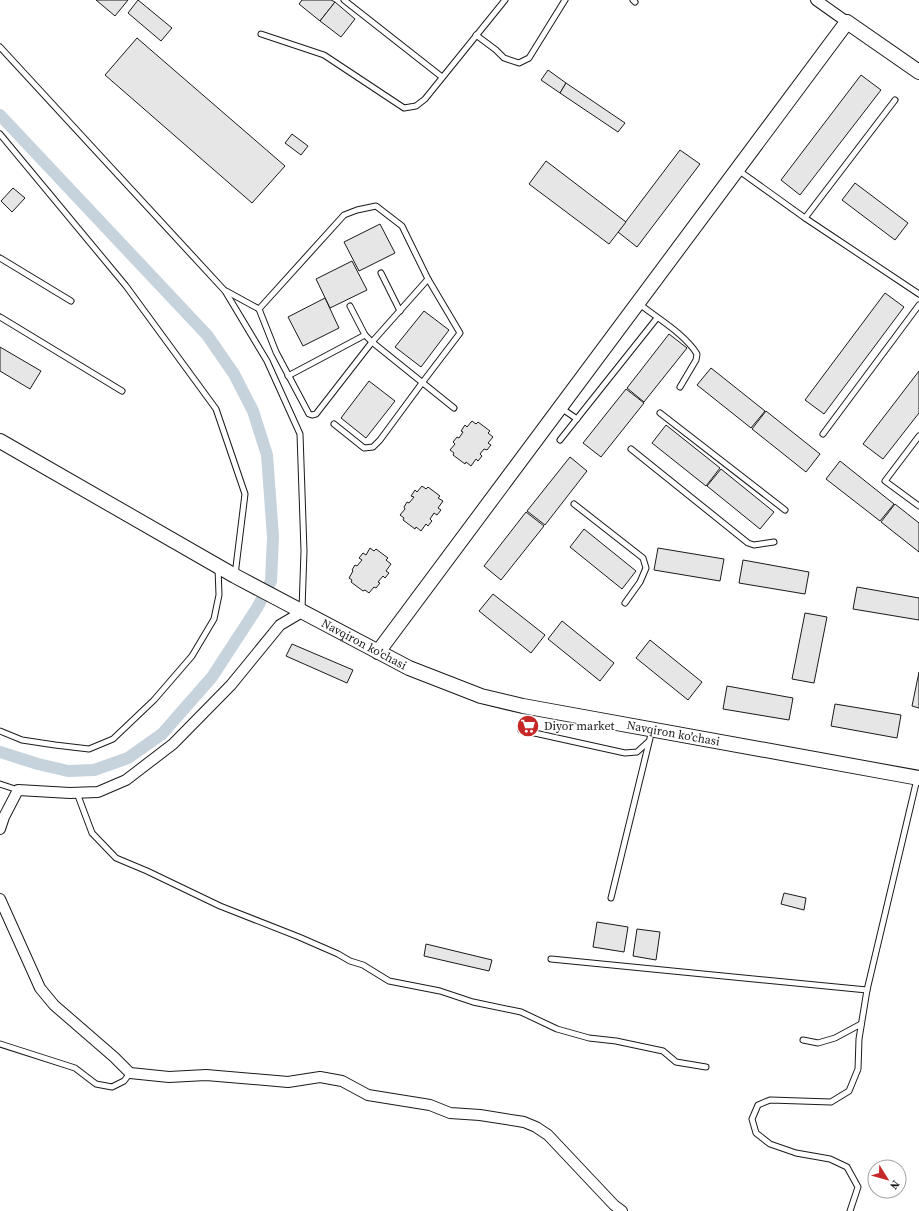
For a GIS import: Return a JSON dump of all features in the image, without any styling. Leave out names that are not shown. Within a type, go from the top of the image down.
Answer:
[{"type":"main road","points":[[378,652],[847,22],[919,72]]},
{"type":"main road","name":"Navqiron ko'chasi","points":[[0,441],[218,567],[283,602],[409,668],[481,696],[650,735],[918,778]]},
{"type":"street","points":[[816,0],[847,22]]},
{"type":"street","points":[[0,829],[4,817],[18,790],[77,793],[98,792],[126,780],[173,744],[231,685],[280,626],[302,612]]},
{"type":"street","points":[[0,899],[40,988],[54,1005],[114,1057],[130,1073],[169,1077],[206,1075],[288,1082],[320,1077],[342,1082],[368,1095],[430,1105],[450,1113],[480,1115],[524,1122],[536,1127],[548,1135],[614,1205],[622,1211]]},
{"type":"lane","points":[[344,0],[442,77]]},
{"type":"lane","points":[[261,34],[324,55],[404,108],[416,106],[425,98],[505,0]]},
{"type":"lane","points":[[476,36],[496,50],[504,58],[519,63],[529,58],[565,0]]},
{"type":"lane","points":[[0,47],[225,291],[267,361],[300,434],[304,551],[302,612]]},
{"type":"lane","points":[[805,218],[895,100]]},
{"type":"lane","points":[[0,134],[126,286],[216,409],[245,494],[234,576]]},
{"type":"lane","points":[[737,169],[805,218],[919,294]]},
{"type":"lane","points":[[259,309],[344,215],[357,210],[376,206],[402,226],[428,280],[460,333],[380,440],[373,447],[364,448],[334,424]]},
{"type":"lane","points":[[0,258],[71,301]]},
{"type":"lane","points":[[381,273],[400,311]]},
{"type":"lane","points":[[225,291],[259,309],[276,352],[309,414],[312,415],[316,414],[372,342],[428,280]]},
{"type":"lane","points":[[637,303],[692,346],[697,354],[696,360],[680,387]]},
{"type":"lane","points":[[823,434],[919,305]]},
{"type":"lane","points":[[350,306],[365,335],[372,342],[454,408]]},
{"type":"lane","points":[[0,317],[122,391]]},
{"type":"lane","points":[[560,440],[657,318]]},
{"type":"lane","points":[[288,376],[365,335]]},
{"type":"lane","points":[[560,407],[577,419]]},
{"type":"lane","points":[[660,413],[785,510]]},
{"type":"lane","points":[[919,436],[886,481],[919,506]]},
{"type":"lane","points":[[631,449],[748,543],[754,545],[774,542]]},
{"type":"lane","points":[[574,504],[643,558],[646,568],[640,582],[625,603]]},
{"type":"lane","points":[[0,731],[22,740],[55,746],[90,749],[113,739],[154,700],[192,656],[214,619],[219,595],[218,567]]},
{"type":"lane","points":[[521,730],[625,753],[637,752],[650,735]]},
{"type":"lane","points":[[611,898],[650,735]]},
{"type":"lane","points":[[850,1211],[858,1187],[847,1168],[830,1159],[796,1153],[770,1144],[756,1133],[752,1119],[758,1105],[770,1100],[831,1102],[849,1091],[858,1069],[859,1039],[867,990],[918,778]]},
{"type":"lane","points":[[0,784],[18,790]]},
{"type":"lane","points":[[77,793],[92,833],[116,858],[220,906],[299,937],[338,954],[350,961],[363,965],[390,981],[440,991],[473,1002],[521,1012],[557,1030],[589,1038],[616,1041],[663,1051],[676,1062],[706,1067]]},
{"type":"lane","points":[[551,959],[867,990]]},
{"type":"lane","points":[[803,1040],[818,1043],[835,1038],[861,1024]]},
{"type":"lane","points":[[0,1044],[74,1068],[96,1084],[112,1087],[124,1081],[130,1073]]},
{"type":"building","points":[[96,0],[128,0],[115,16]]},
{"type":"building","points":[[138,0],[172,28],[161,41],[128,13]]},
{"type":"building","points":[[302,0],[331,0],[335,2],[320,21],[299,4]]},
{"type":"building","points":[[335,2],[355,19],[341,37],[320,21]]},
{"type":"building","points":[[137,38],[285,166],[252,203],[105,75]]},
{"type":"building","points":[[548,70],[566,83],[560,93],[541,80]]},
{"type":"building","points":[[861,75],[881,90],[800,195],[781,180]]},
{"type":"building","points":[[566,83],[625,123],[618,132],[560,93]]},
{"type":"building","points":[[292,134],[308,146],[301,155],[285,143]]},
{"type":"building","points":[[680,150],[700,164],[637,247],[618,232]]},
{"type":"building","points":[[546,161],[626,222],[609,244],[529,184]]},
{"type":"building","points":[[855,183],[908,223],[895,240],[842,200]]},
{"type":"building","points":[[13,188],[25,198],[12,212],[1,201]]},
{"type":"building","points":[[380,224],[395,253],[359,271],[344,242]]},
{"type":"building","points":[[352,261],[367,290],[330,308],[316,279]]},
{"type":"building","points":[[885,293],[904,307],[824,414],[805,400]]},
{"type":"building","points":[[325,298],[339,328],[303,346],[288,317]]},
{"type":"building","points":[[424,311],[449,330],[421,367],[395,347]]},
{"type":"building","points":[[669,334],[687,348],[644,402],[627,388]]},
{"type":"building","points":[[0,347],[41,371],[30,389],[0,371]]},
{"type":"building","points":[[711,368],[765,411],[751,428],[697,385]]},
{"type":"building","points":[[919,371],[919,413],[883,459],[863,444]]},
{"type":"building","points":[[369,381],[395,401],[366,438],[341,418]]},
{"type":"building","points":[[626,389],[644,403],[601,457],[583,443]]},
{"type":"building","points":[[766,411],[820,454],[806,472],[752,429]]},
{"type":"building","points":[[472,421],[476,424],[478,422],[490,431],[488,433],[493,437],[488,443],[491,445],[487,450],[484,449],[480,454],[482,456],[478,461],[476,459],[471,466],[466,462],[465,464],[453,455],[454,453],[450,450],[455,444],[453,442],[457,437],[459,438],[463,432],[461,431],[465,425],[467,427]]},
{"type":"building","points":[[666,425],[720,468],[706,486],[652,443]]},
{"type":"building","points":[[570,457],[587,471],[545,525],[527,511]]},
{"type":"building","points":[[840,461],[894,504],[880,521],[826,479]]},
{"type":"building","points":[[721,469],[774,512],[760,529],[707,486]]},
{"type":"building","points":[[422,486],[426,489],[428,487],[440,496],[438,498],[443,501],[438,508],[441,510],[437,515],[434,513],[430,519],[432,521],[428,526],[426,524],[421,531],[416,527],[415,529],[403,520],[404,518],[400,515],[405,509],[404,507],[407,502],[409,503],[414,497],[411,496],[415,490],[417,492]]},
{"type":"building","points":[[895,504],[919,523],[919,552],[881,522]]},
{"type":"building","points":[[526,512],[544,526],[501,580],[484,566]]},
{"type":"building","points":[[584,529],[636,571],[622,589],[570,547]]},
{"type":"building","points":[[370,548],[374,551],[376,549],[388,558],[386,560],[391,564],[386,571],[389,573],[385,578],[383,576],[378,582],[380,583],[376,588],[374,587],[369,593],[365,590],[363,591],[351,582],[352,580],[349,578],[355,565],[357,566],[362,560],[359,558],[363,553],[366,555]]},
{"type":"building","points":[[658,548],[724,559],[720,581],[654,570]]},
{"type":"building","points":[[743,560],[809,572],[805,594],[739,583]]},
{"type":"building","points":[[857,587],[919,598],[919,620],[853,609]]},
{"type":"building","points":[[493,594],[545,635],[531,653],[479,611]]},
{"type":"building","points":[[805,613],[827,617],[814,683],[792,679]]},
{"type":"building","points":[[562,621],[614,663],[600,681],[548,639]]},
{"type":"building","points":[[650,640],[702,682],[688,700],[636,658]]},
{"type":"building","points":[[292,644],[353,670],[347,683],[286,656]]},
{"type":"building","points":[[919,672],[919,708],[912,706]]},
{"type":"building","points":[[727,686],[793,698],[789,720],[723,709]]},
{"type":"building","points":[[835,704],[901,715],[897,738],[831,726]]},
{"type":"building","points":[[784,893],[806,898],[804,910],[781,904]]},
{"type":"building","points":[[597,922],[628,927],[624,952],[593,947]]},
{"type":"building","points":[[637,929],[660,932],[656,960],[633,956]]},
{"type":"building","points":[[426,944],[492,960],[489,971],[424,956]]},
{"type":"waterway","points":[[0,115],[207,335],[234,374],[253,411],[267,455],[273,537],[271,581],[257,608],[212,677],[162,734],[128,758],[94,770],[68,771],[38,764],[0,752]]},
{"type":"place","name":"Diyor market","points":[[528,726]]}]
